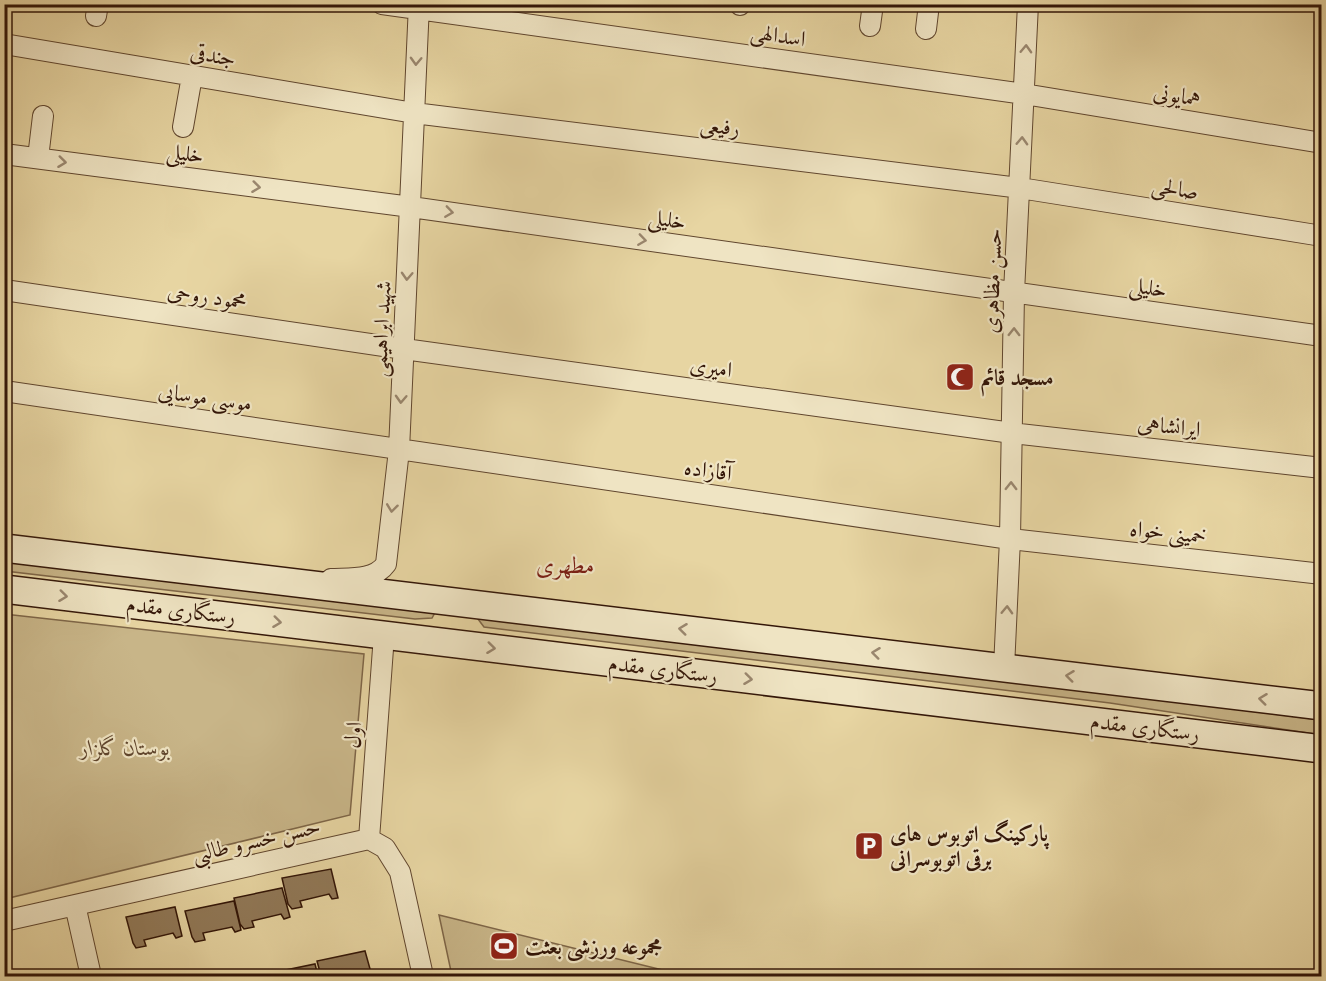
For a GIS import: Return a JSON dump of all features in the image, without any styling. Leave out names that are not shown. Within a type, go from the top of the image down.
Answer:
[{"type":"main road","name":"رستگاری مقدم","points":[[4,548],[1322,706]]},
{"type":"main road","name":"رستگاری مقدم","points":[[4,589],[1322,749]]},
{"type":"main road","points":[[446,642],[450,602]]},
{"type":"street","name":"اسدالهی","points":[[382,4],[419,7],[1024,94]]},
{"type":"street","points":[[870,26],[873,4]]},
{"type":"street","points":[[926,29],[929,4]]},
{"type":"street","name":"حسن مظاهری","points":[[1004,668],[1010,539],[1014,293],[1028,4]]},
{"type":"street","name":"شهید ابراهیمی","points":[[299,582],[372,576],[386,564],[399,450],[419,7]]},
{"type":"street","name":"جندقی","points":[[4,44],[414,113]]},
{"type":"street","points":[[183,127],[192,76]]},
{"type":"street","name":"همایونی","points":[[1024,94],[1322,143]]},
{"type":"street","name":"رفیعی","points":[[414,113],[1020,188]]},
{"type":"street","points":[[38,158],[43,116]]},
{"type":"street","name":"خلیلی","points":[[4,154],[411,207],[1322,336]]},
{"type":"street","name":"صالحی","points":[[1020,188],[1322,236]]},
{"type":"street","name":"محمود روحی","points":[[4,290],[404,349]]},
{"type":"street","name":"امیری","points":[[404,349],[1012,433]]},
{"type":"street","name":"موسی موسایی","points":[[4,391],[399,450]]},
{"type":"street","name":"ایرانشاهی","points":[[1012,433],[1322,468]]},
{"type":"street","name":"آقازاده","points":[[399,450],[1010,539]]},
{"type":"street","name":"خمینی خواه","points":[[1010,539],[1322,574]]},
{"type":"street","name":"اول","points":[[369,839],[384,635]]},
{"type":"street","points":[[369,839],[385,848],[400,872],[423,976]]},
{"type":"street","name":"حسن خسرو طالبی","points":[[4,921],[369,839]]},
{"type":"street","points":[[75,905],[90,976]]},
{"type":"green space","points":[[5,558],[437,609],[432,618],[415,619],[5,571]]},
{"type":"green space","name":"بوستان گلزار","points":[[4,614],[364,654],[350,815],[5,899]]},
{"type":"green space","points":[[484,614],[1321,720],[1321,735],[1110,703],[484,627],[478,619]]},
{"type":"green space","name":"مجموعه ورزشی بعثت","points":[[439,915],[687,976],[452,976]]},
{"type":"building","points":[[331,869],[338,898],[332,899],[329,894],[300,901],[302,907],[292,909],[288,904],[282,878]]},
{"type":"building","points":[[282,888],[290,917],[284,919],[281,914],[252,921],[254,927],[244,929],[240,924],[234,898]]},
{"type":"building","points":[[234,901],[241,930],[235,932],[232,927],[203,933],[205,940],[195,942],[185,911]]},
{"type":"building","points":[[175,907],[182,936],[176,938],[173,933],[144,940],[146,946],[136,948],[126,917]]},
{"type":"building","points":[[365,951],[372,976],[321,976],[317,961]]},
{"type":"building","points":[[315,964],[318,976],[267,976],[266,974]]},
{"type":"place","name":"مسجد قائم","points":[[960,377]]},
{"type":"place","name":"پارکینگ اتوبوس های برقی اتوبوسرانی","points":[[869,846]]},
{"type":"place","name":"مجموعه ورزشی بعثت","points":[[504,946]]},
{"type":"district","name":"مطهری","points":[[565,565]]}]
